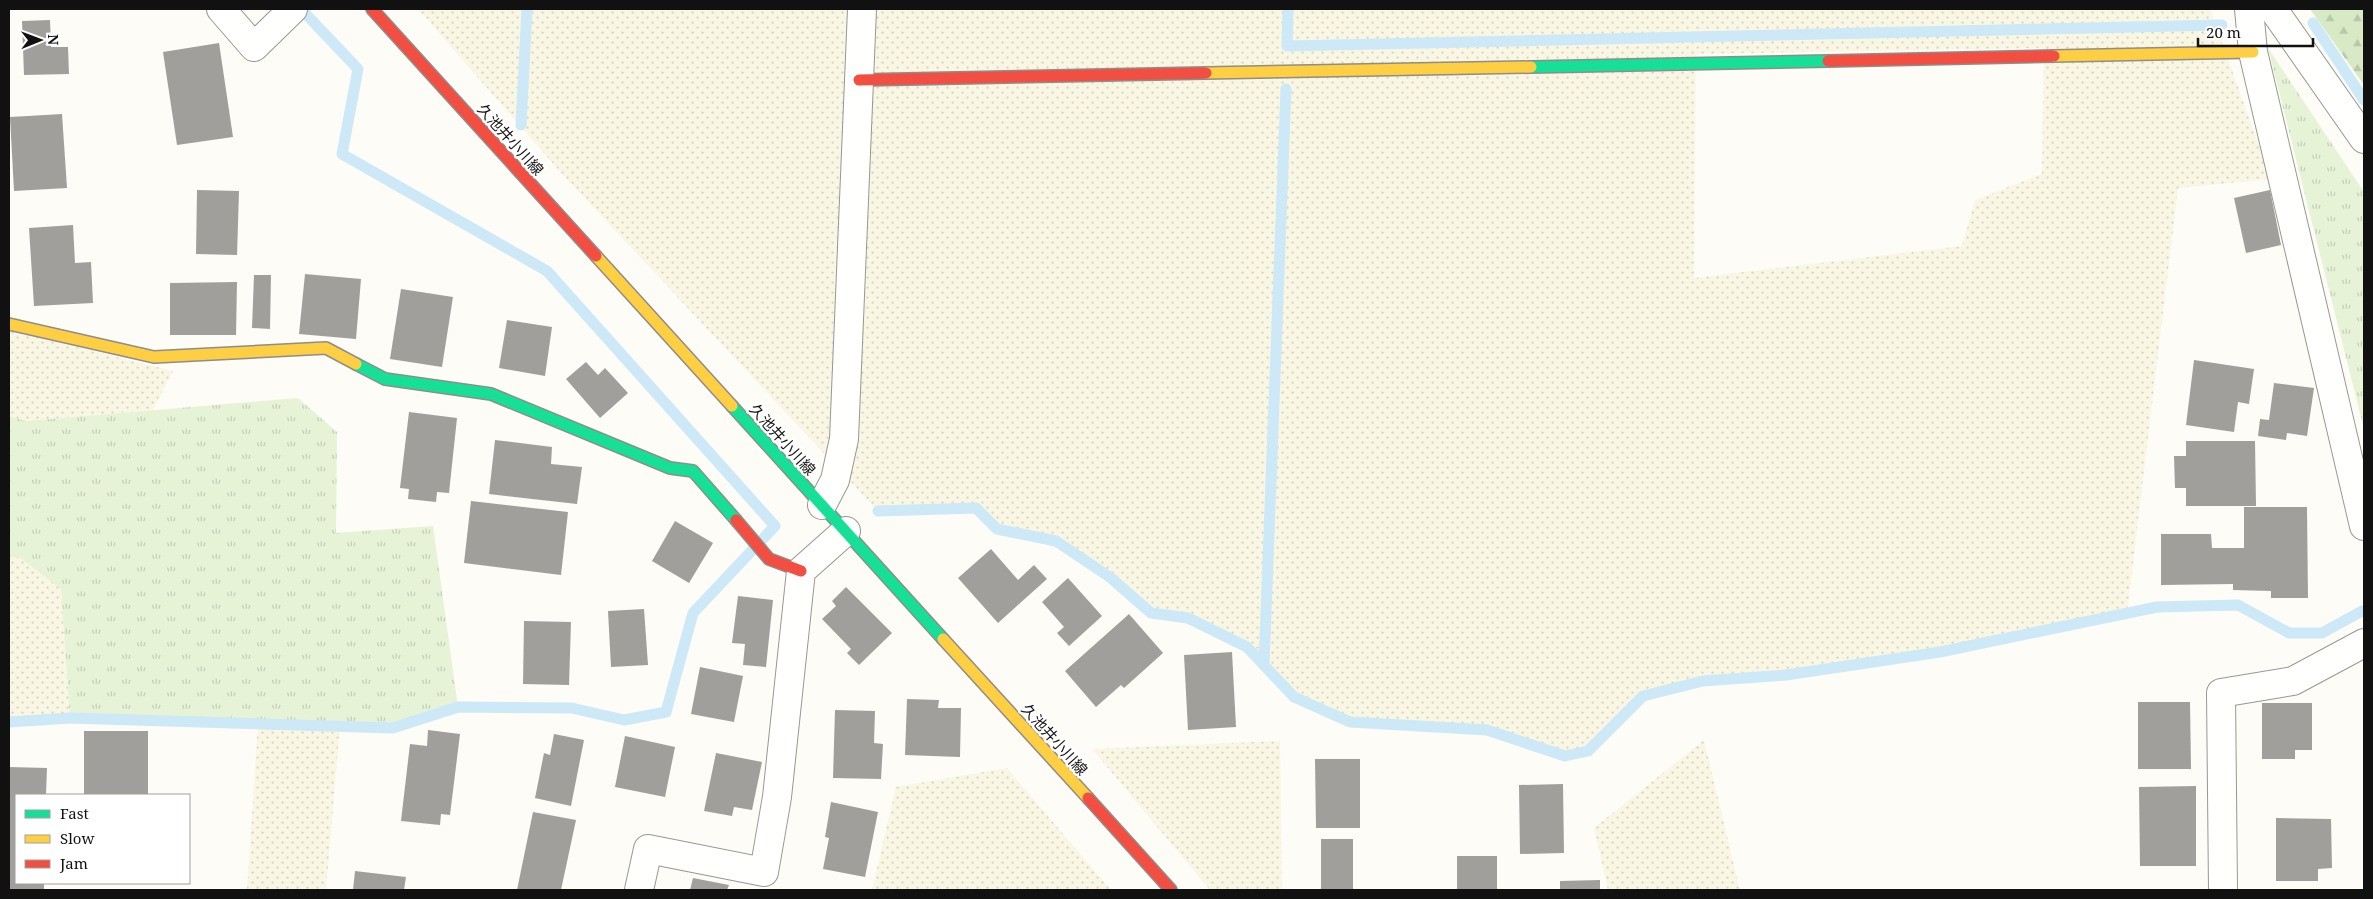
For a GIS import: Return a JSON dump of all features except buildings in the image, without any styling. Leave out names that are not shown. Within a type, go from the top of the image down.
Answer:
[{"type":"street","points":[[221,9],[254,47],[287,15]]},
{"type":"street","name":"久池井小川線","points":[[372,9],[1171,890]]},
{"type":"street","points":[[822,506],[835,480],[844,439],[862,9]]},
{"type":"street","points":[[2249,9],[2253,52],[2364,526]]},
{"type":"street","points":[[2273,9],[2364,139]]},
{"type":"street","points":[[859,80],[2253,52]]},
{"type":"street","points":[[9,324],[154,357],[326,348],[385,378],[491,394],[670,468],[693,471],[769,559],[800,571]]},
{"type":"street","points":[[639,890],[648,849],[764,872],[777,797],[800,571],[846,531]]},
{"type":"street","points":[[2223,890],[2221,693],[2293,682],[2364,643]]},
{"type":"shaded area","points":[[418,9],[2210,9],[2271,179],[2178,188],[2127,613],[1940,652],[1786,675],[1703,681],[1643,696],[1588,751],[1565,756],[1487,730],[1350,722],[1294,697],[1247,647],[1188,618],[1151,613],[1111,578],[1056,541],[997,529],[976,508],[878,511],[563,175]],"holes":[[[2044,48],[2042,174],[1975,200],[1962,246],[1694,278],[1696,54]]]},
{"type":"shaded area","points":[[9,330],[173,371],[153,410],[26,421],[9,416]]},
{"type":"shaded area","points":[[9,557],[20,558],[61,588],[70,718],[9,722]]},
{"type":"shaded area","points":[[258,724],[340,726],[326,890],[247,890]]},
{"type":"shaded area","points":[[1704,740],[1740,890],[1608,890],[1594,828]]},
{"type":"shaded area","points":[[1280,741],[1282,890],[1210,890],[1092,749]]},
{"type":"shaded area","points":[[1007,768],[1111,890],[872,890],[896,787]]},
{"type":"green space","points":[[2310,9],[2364,9],[2364,85]]},
{"type":"green space","points":[[2268,48],[2364,192],[2364,429]]},
{"type":"green space","points":[[298,398],[337,432],[336,533],[433,526],[458,707],[393,728],[70,718],[61,589],[20,558],[9,557],[9,416],[26,421]]},
{"type":"waterway","points":[[9,722],[70,718],[393,728],[458,707],[572,708],[624,720],[666,712],[693,613],[775,526],[547,271],[342,154],[358,69],[301,9]]},
{"type":"waterway","points":[[521,125],[527,9]]},
{"type":"waterway","points":[[1288,9],[1287,46],[2222,25]]},
{"type":"waterway","points":[[2313,23],[2364,100]]},
{"type":"waterway","points":[[1264,665],[1286,89]]},
{"type":"waterway","points":[[878,511],[976,508],[997,529],[1056,541],[1111,578],[1151,613],[1188,618],[1247,647],[1294,697],[1350,722],[1487,730],[1565,756],[1588,751],[1643,696],[1703,681],[1786,675],[1940,652],[2157,607],[2238,605],[2289,633],[2322,633],[2362,611]]},
{"type":"traffic: fast","points":[[1531,67],[1828,61]]},
{"type":"traffic: fast","points":[[356,364],[385,379],[491,394],[670,468],[693,471],[736,520]]},
{"type":"traffic: fast","points":[[732,406],[943,639]]},
{"type":"traffic: slow","points":[[2054,56],[2253,52]]},
{"type":"traffic: slow","points":[[1206,73],[1531,67]]},
{"type":"traffic: slow","points":[[596,256],[732,406]]},
{"type":"traffic: slow","points":[[9,324],[154,357],[326,348],[356,364]]},
{"type":"traffic: slow","points":[[943,639],[1088,798]]},
{"type":"traffic: jam","points":[[372,9],[596,256]]},
{"type":"traffic: jam","points":[[1828,61],[2054,56]]},
{"type":"traffic: jam","points":[[859,80],[1206,73]]},
{"type":"traffic: jam","points":[[736,520],[769,559],[801,571]]},
{"type":"traffic: jam","points":[[1088,798],[1171,890]]}]
